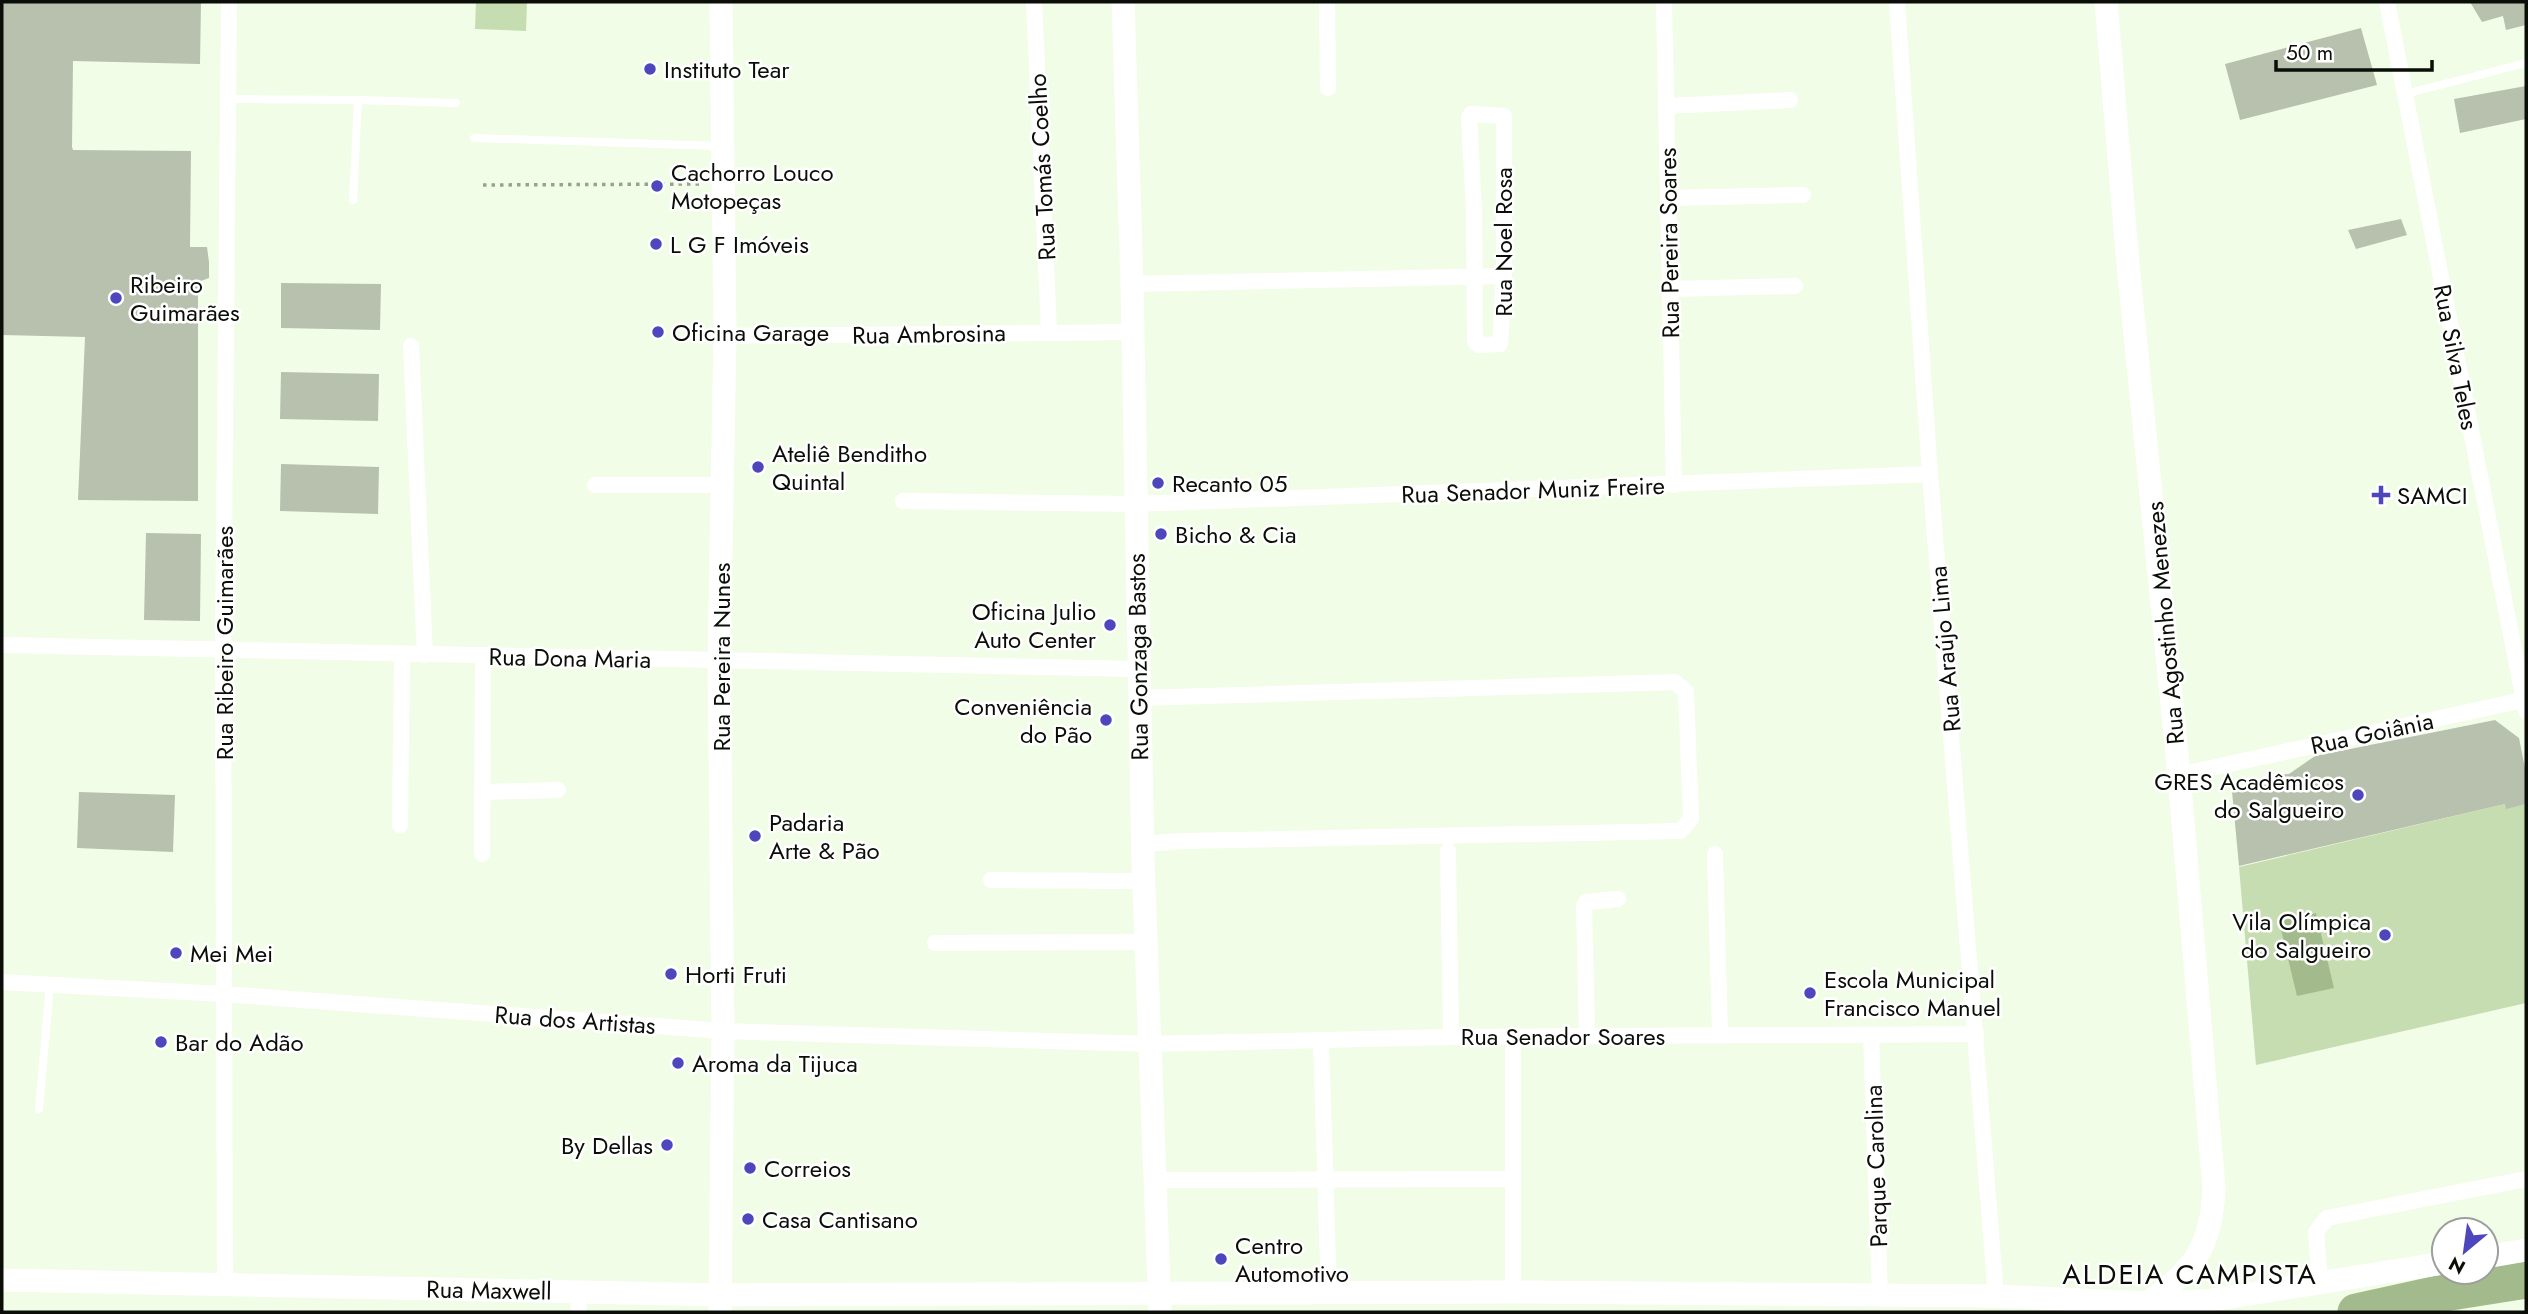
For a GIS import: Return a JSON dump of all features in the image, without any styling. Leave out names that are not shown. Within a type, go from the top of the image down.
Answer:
[{"type":"main road","name":"Rua Pereira Nunes","points":[[720,1304],[723,1031],[719,661],[725,337],[722,2]]},
{"type":"main road","name":"Rua Gonzaga Bastos","points":[[1123,2],[1132,284],[1143,881],[1160,1304]]},
{"type":"main road","name":"Rua Agostinho Menezes","points":[[2106,2],[2128,265],[2179,775],[2214,1188],[2213,1216],[2197,1258],[2150,1308]]},
{"type":"main road","points":[[2500,1255],[2526,1250]]},
{"type":"main road","name":"Rua Maxwell","points":[[2,1280],[225,1285],[579,1302],[720,1304],[1160,1304],[1329,1294],[1513,1293],[1996,1296],[2150,1308],[2430,1265]]},
{"type":"street","name":"Rua Ribeiro Guimarães","points":[[225,1285],[223,650],[229,2]]},
{"type":"street","name":"Rua Tomás Coelho","points":[[1034,2],[1049,332]]},
{"type":"street","points":[[1326,2],[1328,88]]},
{"type":"street","name":"Rua Pereira Soares","points":[[1664,2],[1674,485]]},
{"type":"street","name":"Rua Araújo Lima","points":[[1897,2],[1930,474],[1996,1296]]},
{"type":"street","name":"Rua Silva Teles","points":[[2387,2],[2525,706]]},
{"type":"street","points":[[1666,106],[1790,100]]},
{"type":"street","name":"Rua Noel Rosa","points":[[1471,114],[1504,116],[1504,276],[1500,344],[1479,345],[1475,341],[1476,278],[1469,117],[1471,114]]},
{"type":"street","points":[[1668,198],[1802,195]]},
{"type":"street","points":[[1132,284],[1504,276]]},
{"type":"street","points":[[1670,289],[1795,286]]},
{"type":"street","name":"Rua Ambrosina","points":[[725,337],[1133,332]]},
{"type":"street","points":[[411,346],[425,655]]},
{"type":"street","name":"Rua Senador Muniz Freire","points":[[903,501],[1135,504],[1930,474]]},
{"type":"street","points":[[595,485],[722,485]]},
{"type":"street","name":"Rua Dona Maria","points":[[2,645],[1138,669]]},
{"type":"street","points":[[400,825],[402,654]]},
{"type":"street","points":[[482,854],[483,656]]},
{"type":"street","points":[[1138,698],[1675,682],[1686,692],[1691,819],[1680,831],[1143,844]]},
{"type":"street","name":"Rua Goiânia","points":[[2179,775],[2525,706]]},
{"type":"street","points":[[482,792],[558,790]]},
{"type":"street","points":[[1448,850],[1451,1037]]},
{"type":"street","points":[[1715,854],[1720,1035]]},
{"type":"street","points":[[991,880],[1143,881]]},
{"type":"street","points":[[1587,1036],[1584,904],[1618,899]]},
{"type":"street","points":[[935,943],[1146,942]]},
{"type":"street","name":"Rua dos Artistas","points":[[2,982],[222,994],[723,1031],[1149,1044]]},
{"type":"street","name":"Rua Senador Soares","points":[[1149,1044],[1451,1037],[1976,1034]]},
{"type":"street","name":"Parque Carolina","points":[[1871,1036],[1880,1296]]},
{"type":"street","points":[[1513,1037],[1513,1293]]},
{"type":"street","points":[[1321,1042],[1329,1294]]},
{"type":"street","points":[[1154,1180],[1513,1179]]},
{"type":"street","points":[[2320,1283],[2316,1232],[2327,1218],[2526,1179]]},
{"type":"lane","points":[[2405,94],[2526,63]]},
{"type":"lane","points":[[228,100],[456,103]]},
{"type":"lane","points":[[353,200],[358,100]]},
{"type":"lane","points":[[474,138],[723,146]]},
{"type":"lane","points":[[39,1109],[50,985]]},
{"type":"path","points":[[483,185],[723,184]]},
{"type":"shaded area","points":[[476,2],[527,2],[526,31],[475,29]]},
{"type":"shaded area","name":"Vila Olímpica do Salgueiro","points":[[2505,804],[2507,808],[2526,804],[2526,1003],[2256,1065],[2239,867]]},
{"type":"shaded area","points":[[2316,913],[2334,988],[2297,996],[2279,921]]},
{"type":"building","points":[[2,2],[201,2],[200,64],[73,61],[72,147],[73,150],[191,151],[190,247],[207,247],[209,262],[209,278],[198,282],[198,501],[78,500],[85,337],[2,335]]},
{"type":"building","points":[[2470,2],[2526,2],[2526,25],[2506,30],[2503,16],[2482,22]]},
{"type":"building","points":[[2361,28],[2377,85],[2240,120],[2225,64]]},
{"type":"building","points":[[2526,86],[2526,119],[2460,133],[2454,99]]},
{"type":"building","points":[[2401,219],[2407,235],[2356,249],[2348,230]]},
{"type":"building","points":[[281,283],[381,284],[380,330],[281,328]]},
{"type":"building","points":[[281,372],[379,374],[378,421],[280,419]]},
{"type":"building","points":[[281,464],[379,467],[378,514],[280,511]]},
{"type":"building","points":[[146,533],[201,534],[200,621],[144,620]]},
{"type":"building","points":[[2495,720],[2519,738],[2526,773],[2526,804],[2506,809],[2505,804],[2239,866],[2232,791],[2269,784],[2267,776],[2289,774],[2315,756]]},
{"type":"building","points":[[79,792],[175,795],[173,852],[77,848]]},
{"type":"waterway","points":[[2356,1312],[2438,1294],[2526,1280]]},
{"type":"place","name":"Instituto Tear","points":[[650,69]]},
{"type":"place","name":"Cachorro Louco Motopeças","points":[[657,186]]},
{"type":"place","name":"L G F Imóveis","points":[[656,244]]},
{"type":"place","name":"Ribeiro Guimarães","points":[[116,298]]},
{"type":"place","name":"Oficina Garage","points":[[658,332]]},
{"type":"place","name":"Ateliê Benditho Quintal","points":[[758,467]]},
{"type":"place","name":"Recanto 05","points":[[1158,483]]},
{"type":"place","name":"SAMCI","points":[[2381,495]]},
{"type":"place","name":"Bicho & Cia","points":[[1161,534]]},
{"type":"place","name":"Oficina Julio Auto Center","points":[[1110,625]]},
{"type":"place","name":"Conveniência do Pão","points":[[1106,720]]},
{"type":"place","name":"GRES Acadêmicos do Salgueiro","points":[[2358,795]]},
{"type":"place","name":"Padaria Arte & Pão","points":[[755,836]]},
{"type":"place","name":"Vila Olímpica do Salgueiro","points":[[2385,935]]},
{"type":"place","name":"Mei Mei","points":[[176,953]]},
{"type":"place","name":"Horti Fruti","points":[[671,974]]},
{"type":"place","name":"Escola Municipal Francisco Manuel","points":[[1810,993]]},
{"type":"place","name":"Bar do Adão","points":[[161,1042]]},
{"type":"place","name":"Aroma da Tijuca","points":[[678,1063]]},
{"type":"place","name":"By Dellas","points":[[667,1145]]},
{"type":"place","name":"Correios","points":[[750,1168]]},
{"type":"place","name":"Casa Cantisano","points":[[748,1219]]},
{"type":"place","name":"Centro Automotivo","points":[[1221,1259]]},
{"type":"district","name":"ALDEIA CAMPISTA","points":[[2190,1274]]}]
